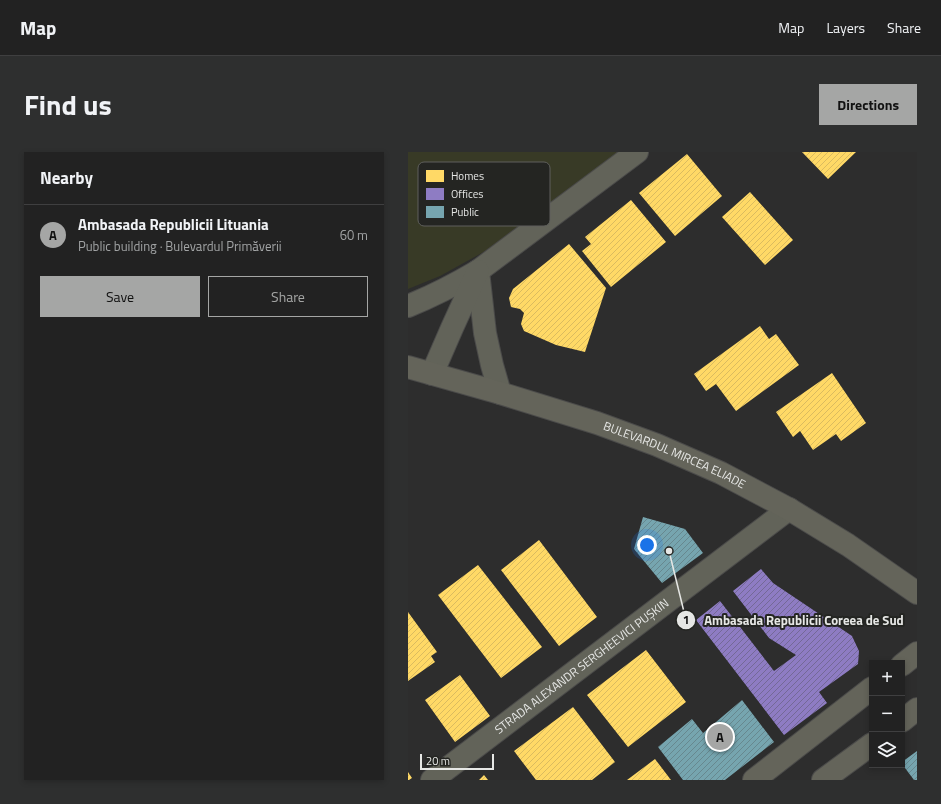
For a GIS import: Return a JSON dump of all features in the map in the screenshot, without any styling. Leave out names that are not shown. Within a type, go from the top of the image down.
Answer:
[{"type":"street","points":[[550,217],[637,152]]},
{"type":"street","points":[[408,306],[456,284],[478,271],[538,226]]},
{"type":"street","points":[[432,374],[478,271]]},
{"type":"street","points":[[478,271],[485,333],[500,393]]},
{"type":"street","name":"BULEVARDUL MIRCEA ELIADE","points":[[408,367],[500,393],[596,423],[657,445],[721,473],[789,509],[848,545],[917,593]]},
{"type":"street","name":"STRADA ALEXANDR SERGHEEVICI PUȘKIN","points":[[432,780],[789,509]]},
{"type":"street","points":[[905,663],[917,653]]},
{"type":"street","points":[[754,780],[869,690]]},
{"type":"street","points":[[905,719],[917,709]]},
{"type":"street","points":[[823,780],[869,746]]},
{"type":"green space","points":[[408,152],[626,152],[550,209],[550,162],[418,162],[418,226],[527,226],[518,233],[440,276],[408,289]]},
{"type":"building: Homes","points":[[802,152],[856,152],[828,179]]},
{"type":"building: Homes","points":[[687,154],[722,196],[675,236],[639,193]]},
{"type":"building: Homes","points":[[750,192],[793,240],[765,265],[722,217]]},
{"type":"building: Homes","points":[[631,200],[666,242],[611,287],[582,251],[591,244],[585,237]]},
{"type":"building: Homes","points":[[569,244],[606,288],[585,352],[556,345],[524,331],[521,324],[524,313],[520,309],[511,307],[509,298],[513,289]]},
{"type":"building: Homes","points":[[760,326],[769,339],[776,334],[799,365],[736,411],[716,384],[706,391],[694,374]]},
{"type":"building: Homes","points":[[832,373],[866,423],[841,441],[836,434],[813,450],[800,431],[793,437],[776,412]]},
{"type":"building: Homes","points":[[539,540],[597,617],[559,646],[501,570]]},
{"type":"building: Homes","points":[[478,565],[542,647],[501,678],[438,595]]},
{"type":"building: Homes","points":[[408,612],[437,652],[431,656],[435,662],[408,681]]},
{"type":"building: Homes","points":[[646,650],[686,702],[628,747],[587,695]]},
{"type":"building: Homes","points":[[460,675],[490,716],[455,742],[425,700]]},
{"type":"building: Homes","points":[[573,707],[615,762],[592,780],[536,780],[514,751]]},
{"type":"building: Homes","points":[[655,759],[671,780],[627,780]]},
{"type":"building: Homes","points":[[408,772],[412,778],[409,780],[408,780]]},
{"type":"building: Homes","points":[[484,775],[488,780],[479,780]]},
{"type":"building: Offices","points":[[761,569],[773,583],[852,636],[859,651],[858,664],[819,692],[827,703],[784,735],[696,620],[720,601],[774,671],[796,655],[769,638],[733,591]]},
{"type":"building: Public","points":[[643,517],[685,529],[703,553],[662,583],[634,549]]},
{"type":"building: Public","points":[[742,700],[774,742],[725,780],[683,780],[658,747],[692,719],[703,733]]},
{"type":"building: Public","points":[[917,751],[917,780],[914,780],[905,768],[905,760]]},
{"type":"place","name":"Ambasada Republicii Coreea de Sud","points":[[669,551]]},
{"type":"place","name":"Ambasada Republicii Lituania","points":[[720,737]]}]
